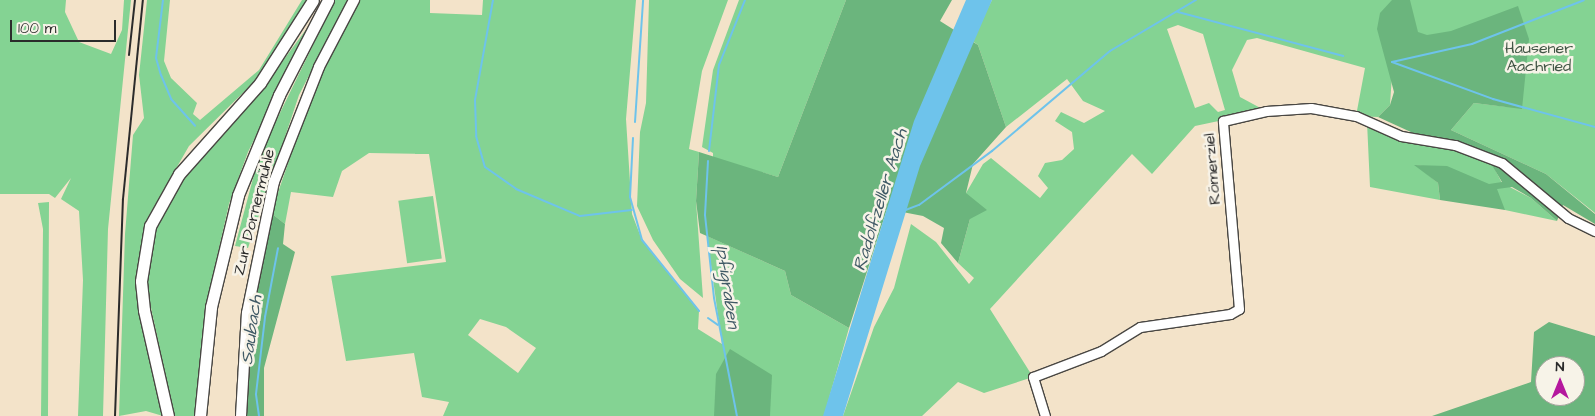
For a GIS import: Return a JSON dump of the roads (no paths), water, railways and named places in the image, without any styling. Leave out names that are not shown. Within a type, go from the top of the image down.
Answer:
[{"type":"main road","points":[[168,416],[144,310],[141,281],[150,226],[178,174],[260,83],[313,0]]},
{"type":"main road","points":[[200,416],[211,307],[238,196],[280,95],[328,0]]},
{"type":"street","name":"Zur Dornermühle","points":[[241,416],[247,313],[274,182],[319,67],[354,0]]},
{"type":"street","name":"Römerziel","points":[[1045,416],[1033,376],[1100,350],[1140,327],[1230,314],[1240,309],[1223,121],[1266,111],[1311,108],[1356,116],[1401,136],[1455,145],[1502,163],[1568,218],[1595,231]]},
{"type":"water","points":[[966,0],[992,0],[920,166],[843,416],[823,416],[914,121]]},
{"type":"waterway","name":"Saubach","points":[[163,0],[156,58],[171,99],[195,126]]},
{"type":"waterway","points":[[493,0],[475,100],[476,136],[485,167],[516,189],[580,216],[632,210]]},
{"type":"waterway","points":[[635,122],[643,0]]},
{"type":"waterway","name":"Ipfigraben","points":[[709,151],[719,65],[745,0]]},
{"type":"waterway","points":[[903,211],[919,205],[992,151],[1110,51],[1196,0]]},
{"type":"waterway","points":[[1392,62],[1472,44],[1584,0]]},
{"type":"waterway","points":[[1178,12],[1343,56]]},
{"type":"waterway","points":[[1392,62],[1493,99],[1595,127]]},
{"type":"waterway","points":[[633,138],[630,197],[642,240],[699,311]]},
{"type":"waterway","name":"Ipfigraben","points":[[708,161],[705,215],[714,298],[737,416]]},
{"type":"waterway","name":"Saubach","points":[[259,416],[256,394],[265,317],[278,248]]},
{"type":"waterway","points":[[708,318],[718,325]]},
{"type":"railway","points":[[129,55],[135,0]]},
{"type":"railway","points":[[115,416],[123,199],[143,0]]},
{"type":"park label","name":"Hausener Aachried","points":[[1539,57]]},
{"type":"water label","name":"Radolfzeller Aach","points":[[881,200]]}]
